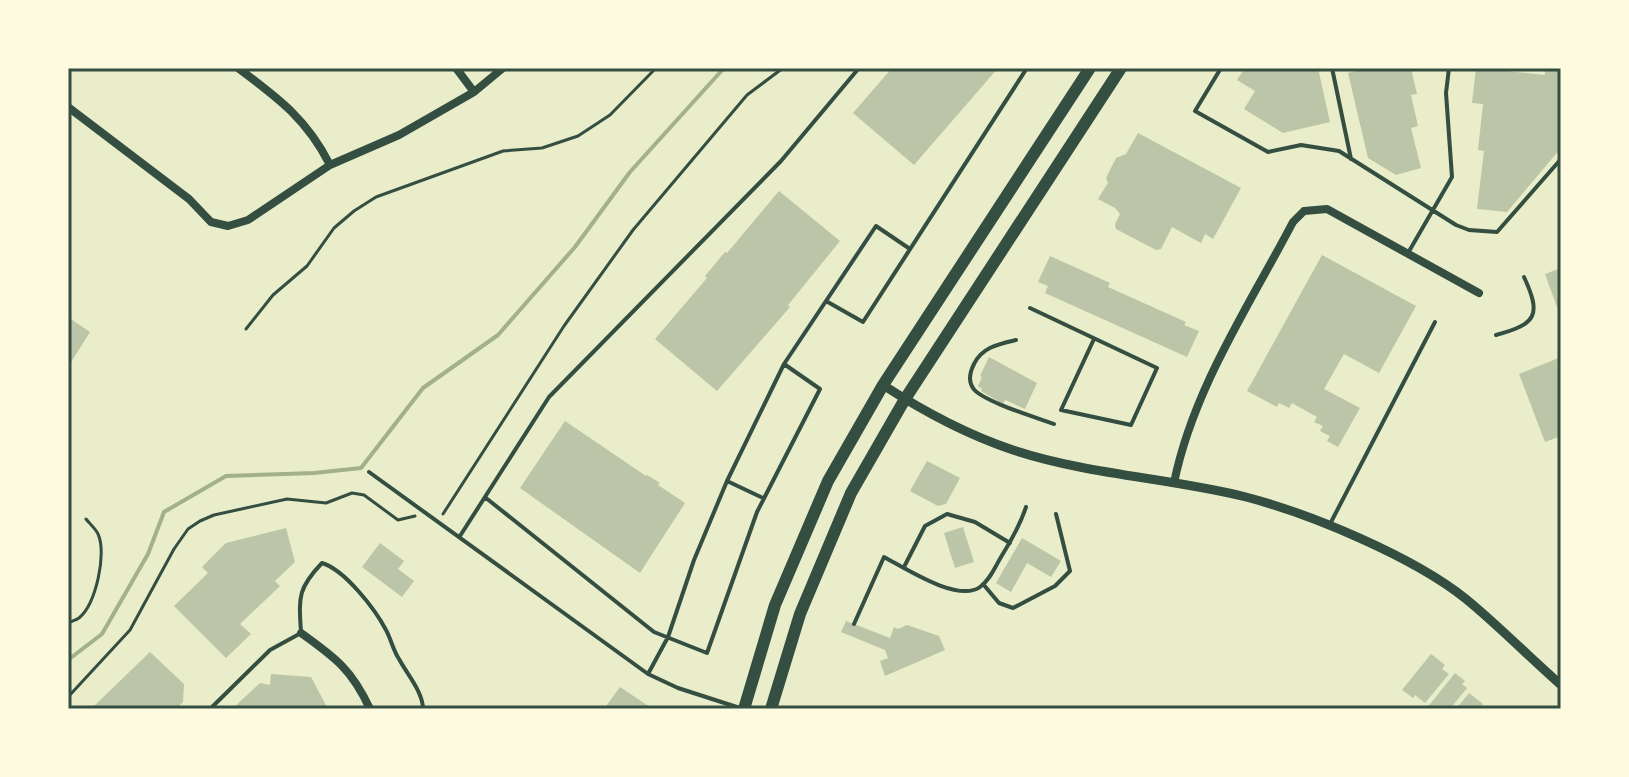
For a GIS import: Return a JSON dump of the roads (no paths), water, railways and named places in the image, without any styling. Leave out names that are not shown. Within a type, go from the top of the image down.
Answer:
[{"type":"main road","points":[[744,709],[775,605],[828,481],[883,385],[1090,68]]},
{"type":"main road","points":[[771,709],[800,614],[851,493],[905,399],[1121,68]]},
{"type":"street","points":[[238,68],[304,122],[319,142],[330,165]]},
{"type":"street","points":[[456,68],[474,92]]},
{"type":"street","points":[[68,107],[189,199],[211,222],[228,226],[248,220],[330,165],[399,135],[474,92],[503,68]]},
{"type":"street","points":[[1174,483],[1189,427],[1207,383],[1293,222],[1304,211],[1327,209],[1479,293]]},
{"type":"street","points":[[883,385],[977,437],[1015,451],[1247,497],[1329,526],[1398,558],[1455,592],[1561,685]]},
{"type":"street","points":[[301,633],[341,662],[370,709]]},
{"type":"lane","points":[[460,536],[549,397],[781,161],[859,68]]},
{"type":"lane","points":[[826,301],[863,322],[1027,68]]},
{"type":"lane","points":[[1221,68],[1195,111],[1268,152],[1311,146],[1339,151],[1469,230],[1497,232],[1561,159]]},
{"type":"lane","points":[[1332,68],[1351,159]]},
{"type":"lane","points":[[1407,255],[1452,177],[1446,93],[1449,68]]},
{"type":"lane","points":[[648,674],[668,637],[694,560],[727,481],[784,364],[876,226],[910,249]]},
{"type":"lane","points":[[1496,335],[1525,326],[1531,319],[1535,309],[1534,299],[1524,277]]},
{"type":"lane","points":[[1030,308],[1157,368],[1131,425],[1061,410],[1094,339]]},
{"type":"lane","points":[[1329,526],[1435,322]]},
{"type":"lane","points":[[1016,340],[988,348],[981,354],[974,364],[971,386],[991,400],[1054,424]]},
{"type":"lane","points":[[486,498],[654,632],[707,653],[763,498],[820,389],[784,364]]},
{"type":"lane","points":[[369,472],[648,674],[678,688],[744,709]]},
{"type":"lane","points":[[727,481],[763,498]]},
{"type":"lane","points":[[854,624],[884,557],[959,592],[973,590],[983,584],[1010,543],[1026,507]]},
{"type":"lane","points":[[904,567],[925,526],[947,514],[975,522],[1010,543]]},
{"type":"lane","points":[[983,584],[999,603],[1013,608],[1055,586],[1070,571],[1056,514]]},
{"type":"lane","points":[[210,709],[270,650],[301,633],[299,598],[307,579],[322,563],[331,566],[364,597],[386,629],[396,655],[423,700],[423,709]]},
{"type":"waterway","points":[[68,660],[102,634],[148,554],[164,512],[226,476],[361,468],[423,388],[498,335],[575,247],[630,172],[724,68]]}]
